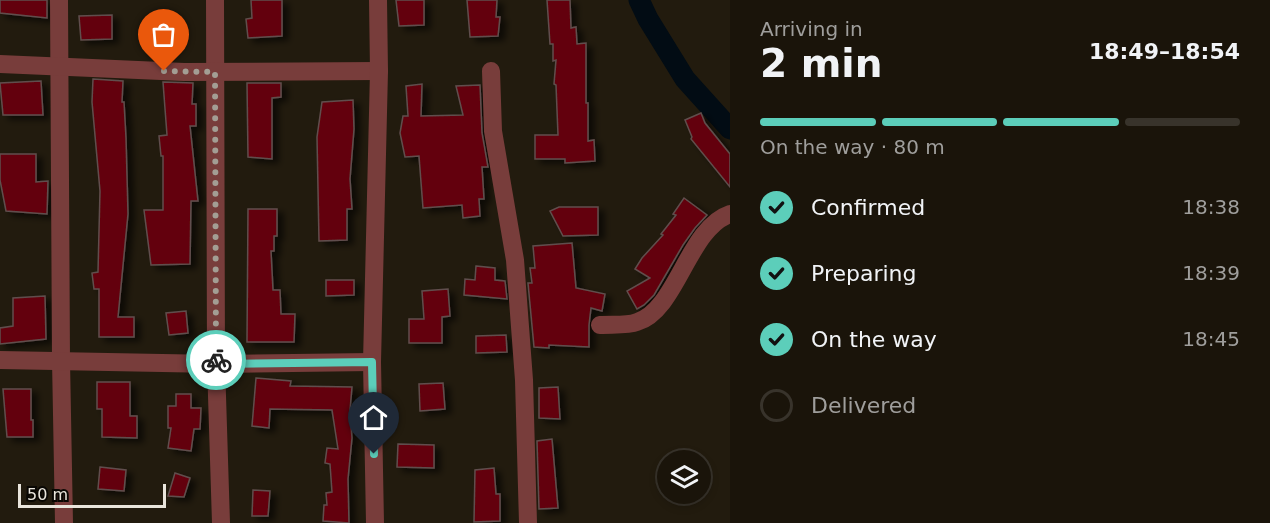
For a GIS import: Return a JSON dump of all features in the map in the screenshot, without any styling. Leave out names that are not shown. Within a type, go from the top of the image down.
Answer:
[{"type":"street","points":[[59,0],[64,523]]},
{"type":"street","points":[[215,0],[216,364],[221,523]]},
{"type":"street","points":[[375,523],[372,362],[379,71],[378,0]]},
{"type":"street","points":[[0,64],[59,68],[215,72],[379,71]]},
{"type":"street","points":[[491,71],[493,131],[515,260],[524,380],[528,523]]},
{"type":"street","points":[[600,325],[636,323],[649,316],[659,306],[704,236],[720,217],[730,214]]},
{"type":"street","points":[[0,360],[216,364],[372,362]]},
{"type":"building","points":[[0,0],[47,0],[47,18],[0,13]]},
{"type":"building","points":[[251,0],[282,0],[282,36],[248,38],[246,19],[252,18]]},
{"type":"building","points":[[396,0],[424,0],[424,25],[399,26]]},
{"type":"building","points":[[467,0],[497,0],[496,17],[500,17],[498,36],[470,37]]},
{"type":"building","points":[[547,0],[570,0],[571,28],[576,27],[577,44],[586,43],[588,141],[594,140],[595,161],[565,163],[565,159],[535,159],[535,135],[558,135],[556,85],[554,84],[556,60],[553,61],[553,44],[550,44]]},
{"type":"building","points":[[112,15],[112,39],[81,40],[79,16]]},
{"type":"building","points":[[93,79],[123,81],[128,214],[118,317],[134,317],[134,337],[99,337],[99,289],[94,289],[92,273],[98,272],[100,191],[92,102]]},
{"type":"building","points":[[41,81],[43,115],[3,115],[0,83]]},
{"type":"building","points":[[163,82],[193,83],[192,104],[196,104],[196,126],[190,126],[198,201],[191,201],[190,264],[151,265],[144,210],[163,210],[163,156],[161,156],[159,136],[167,135]]},
{"type":"building","points":[[247,83],[281,83],[281,97],[272,98],[272,159],[248,157]]},
{"type":"building","points":[[422,84],[421,116],[463,115],[456,86],[480,85],[482,133],[488,167],[482,167],[484,199],[479,199],[480,216],[463,218],[462,205],[423,208],[419,156],[405,157],[400,133],[403,116],[408,116],[406,86]]},
{"type":"building","points":[[353,100],[354,129],[350,179],[352,209],[347,209],[347,240],[319,241],[317,137],[322,102]]},
{"type":"building","points":[[701,113],[705,123],[730,154],[730,187],[691,139],[685,120]]},
{"type":"building","points":[[0,154],[36,154],[36,182],[48,181],[47,214],[6,211],[0,180]]},
{"type":"building","points":[[684,198],[707,215],[683,245],[654,295],[637,309],[627,291],[650,278],[635,269],[663,235],[661,234],[676,215],[673,214]]},
{"type":"building","points":[[559,207],[598,207],[598,235],[563,236],[550,211]]},
{"type":"building","points":[[248,209],[277,209],[277,236],[274,236],[274,251],[271,251],[273,290],[280,290],[281,314],[295,314],[294,342],[247,342]]},
{"type":"building","points":[[572,243],[576,288],[605,294],[602,311],[591,308],[589,347],[549,345],[549,348],[534,347],[528,283],[532,283],[530,268],[535,268],[533,246]]},
{"type":"building","points":[[476,266],[495,268],[495,280],[505,281],[507,299],[464,295],[465,279],[475,280]]},
{"type":"building","points":[[326,280],[354,280],[354,295],[326,296]]},
{"type":"building","points":[[448,289],[450,316],[442,317],[442,343],[409,343],[409,319],[424,319],[422,291]]},
{"type":"building","points":[[45,296],[46,339],[0,344],[0,328],[13,326],[13,298]]},
{"type":"building","points":[[186,311],[188,333],[169,335],[166,313]]},
{"type":"building","points":[[506,335],[507,352],[476,353],[476,336]]},
{"type":"building","points":[[256,378],[291,381],[290,386],[352,387],[350,410],[352,438],[348,479],[349,523],[323,521],[324,505],[327,505],[326,493],[332,492],[330,464],[325,463],[327,448],[338,449],[332,410],[270,409],[269,428],[252,426]]},
{"type":"building","points":[[97,382],[130,382],[130,416],[137,416],[137,438],[102,437],[102,409],[97,409]]},
{"type":"building","points":[[443,383],[445,409],[420,411],[419,384]]},
{"type":"building","points":[[558,387],[560,419],[539,418],[539,388]]},
{"type":"building","points":[[3,389],[31,389],[33,437],[7,437]]},
{"type":"building","points":[[176,394],[191,394],[191,408],[201,408],[200,429],[194,429],[191,451],[168,448],[171,428],[168,428],[168,406],[176,406]]},
{"type":"building","points":[[552,439],[558,508],[539,509],[537,441]]},
{"type":"building","points":[[398,444],[434,445],[434,468],[397,467]]},
{"type":"building","points":[[100,467],[126,470],[124,491],[98,489]]},
{"type":"building","points":[[494,468],[496,494],[500,494],[500,521],[474,522],[475,470]]},
{"type":"building","points":[[175,473],[190,478],[184,497],[168,496]]},
{"type":"building","points":[[253,490],[270,491],[268,516],[252,516]]},
{"type":"waterway","points":[[639,0],[685,79],[730,129]]},
{"type":"way so far","points":[[164,71],[215,72],[216,360]]},
{"type":"route","points":[[216,360],[216,364],[372,362],[374,454]]}]
